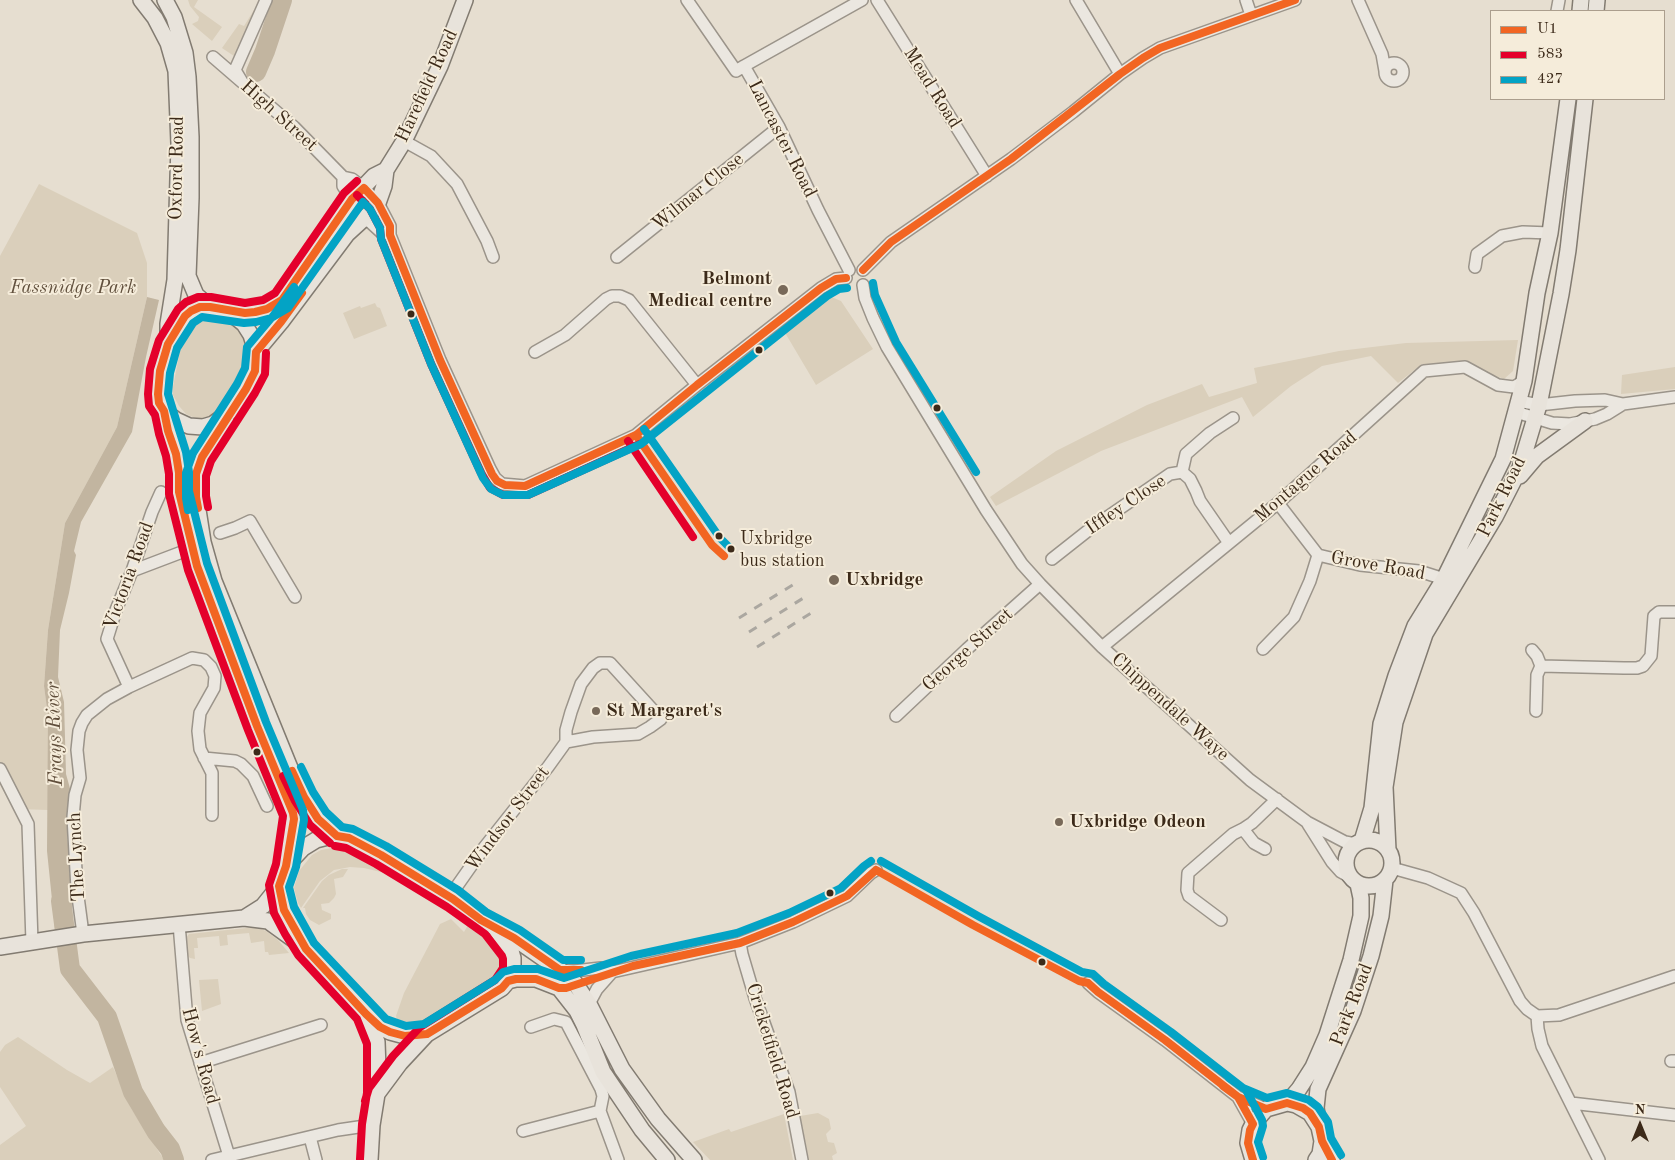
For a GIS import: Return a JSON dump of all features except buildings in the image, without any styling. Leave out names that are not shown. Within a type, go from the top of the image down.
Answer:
[{"type":"main road","name":"Oxford Road","points":[[141,0],[156,18],[168,44],[176,71],[179,153],[175,280],[168,324],[168,344]]},
{"type":"main road","name":"Oxford Road","points":[[165,0],[174,18],[185,53],[188,77],[191,137],[188,276],[196,294],[210,307]]},
{"type":"main road","name":"Harefield Road","points":[[256,352],[347,234],[378,203],[384,186],[386,170],[404,141],[440,66],[465,0]]},
{"type":"main road","name":"Park Road","points":[[1359,842],[1372,808],[1381,724],[1388,699],[1415,626],[1444,580],[1503,459],[1518,406],[1524,381],[1537,293],[1550,233],[1568,100]]},
{"type":"main road","name":"Park Road","points":[[1388,850],[1385,787],[1395,722],[1425,634],[1495,517],[1520,468],[1537,412],[1561,294],[1585,100]]},
{"type":"main road","name":"Harefield Road","points":[[228,311],[256,312],[267,309],[282,300],[352,199],[374,176],[386,170]]},
{"type":"main road","points":[[244,918],[264,906],[279,886],[286,866],[294,819],[197,566],[179,492],[176,454],[168,431],[164,411],[159,403],[160,371],[168,344],[182,321],[191,311],[200,307],[228,311],[244,324],[251,335],[256,352],[255,372],[240,400],[207,448],[196,474],[196,497],[203,542],[214,581],[290,768],[304,798],[318,819],[338,836]]},
{"type":"main road","points":[[164,411],[176,420],[193,427],[213,424],[232,410]]},
{"type":"main road","points":[[1510,487],[1538,456],[1585,421]]},
{"type":"main road","points":[[286,866],[310,843],[323,837],[338,836],[349,838],[450,896],[492,927],[514,938],[560,970],[575,983],[590,1004],[622,1069],[658,1119],[694,1160]]},
{"type":"main road","points":[[1369,840],[1377,842],[1388,850],[1392,859],[1388,874],[1373,886],[1364,886],[1354,881],[1346,868],[1349,850],[1359,842],[1369,840]]},
{"type":"main road","name":"Park Road","points":[[1320,1134],[1316,1108],[1318,1089],[1353,1011],[1371,956],[1382,916],[1388,874]]},
{"type":"main road","name":"Park Road","points":[[1287,1103],[1299,1089],[1313,1067],[1327,1035],[1350,960],[1361,916],[1361,898],[1354,881]]},
{"type":"main road","points":[[279,886],[287,917],[306,949]]},
{"type":"main road","points":[[0,947],[79,934],[179,924],[244,918],[268,921],[306,949],[380,1027],[405,1036],[427,1034]]},
{"type":"main road","points":[[377,1094],[400,1063],[427,1034],[502,988],[508,981],[513,964],[511,951],[492,927]]},
{"type":"main road","points":[[508,981],[536,979],[559,988],[584,1025],[603,1072],[642,1130],[667,1160]]},
{"type":"main road","points":[[366,1014],[377,1042],[378,1069],[370,1160]]},
{"type":"main road","points":[[1251,1159],[1248,1144],[1253,1124],[1266,1109],[1287,1103],[1296,1105],[1310,1113],[1332,1160]]},
{"type":"main road","points":[[1316,1160],[1320,1154],[1320,1134]]},
{"type":"street","points":[[242,82],[236,70],[266,0]]},
{"type":"street","name":"Lancaster Road","points":[[687,0],[736,71],[744,66],[778,128],[848,274]]},
{"type":"street","points":[[744,66],[862,0]]},
{"type":"street","name":"Mead Road","points":[[877,0],[987,176]]},
{"type":"street","points":[[1076,0],[1120,74]]},
{"type":"street","points":[[1246,0],[1251,15]]},
{"type":"street","points":[[863,270],[891,242],[987,176],[1073,112],[1120,74],[1160,48],[1295,0]]},
{"type":"street","points":[[1358,0],[1382,54],[1385,71],[1389,79],[1393,81],[1399,80],[1404,71],[1402,67],[1382,54]]},
{"type":"street","name":"High Street","points":[[213,57],[294,127],[343,177],[352,179],[364,188],[378,203]]},
{"type":"street","points":[[1385,71],[1388,65],[1398,63]]},
{"type":"street","name":"Wilmar Close","points":[[617,258],[778,128]]},
{"type":"street","points":[[404,141],[431,156],[458,184],[487,241],[493,258]]},
{"type":"street","name":"High Street","points":[[343,177],[343,186],[352,199]]},
{"type":"street","points":[[378,203],[390,226],[390,235],[440,360],[490,469],[497,481],[507,486],[525,486],[636,435],[821,288],[848,274],[855,268],[863,270]]},
{"type":"street","points":[[364,219],[382,233],[390,235]]},
{"type":"street","points":[[1475,267],[1477,254],[1502,236],[1523,232],[1550,233]]},
{"type":"street","points":[[848,274],[848,282],[856,287],[862,285],[866,277],[863,270]]},
{"type":"street","name":"Chippendale Waye","points":[[862,285],[873,318],[887,347],[986,510],[1022,564],[1102,647],[1250,780],[1307,822]]},
{"type":"street","points":[[535,352],[565,335],[606,299],[612,296],[620,296],[629,300],[697,385]]},
{"type":"street","name":"Montague Road","points":[[1102,647],[1278,503],[1424,371],[1465,367],[1498,385],[1514,387],[1524,381]]},
{"type":"street","points":[[1537,412],[1575,401],[1605,400],[1623,404],[1675,397]]},
{"type":"street","points":[[1518,406],[1537,412],[1552,424],[1570,424],[1607,414],[1623,404]]},
{"type":"street","points":[[1182,472],[1186,454],[1210,433],[1233,418]]},
{"type":"street","name":"Iffley Close","points":[[1052,559],[1090,529],[1170,474],[1182,472],[1190,479],[1200,501],[1229,543]]},
{"type":"street","name":"Victoria Road","points":[[129,687],[107,639],[152,512],[161,492]]},
{"type":"street","name":"Grove Road","points":[[1278,503],[1318,555],[1360,565],[1419,571],[1444,580]]},
{"type":"street","points":[[220,533],[250,521],[295,597]]},
{"type":"street","points":[[132,571],[182,552]]},
{"type":"street","points":[[1263,649],[1294,617],[1310,581],[1318,555]]},
{"type":"street","name":"George Street","points":[[896,716],[1040,584]]},
{"type":"street","points":[[1541,666],[1637,668],[1643,666],[1651,656],[1654,616],[1659,612],[1675,612]]},
{"type":"street","points":[[1532,650],[1541,666],[1537,675],[1536,711]]},
{"type":"street","name":"The Lynch","points":[[79,934],[72,817],[80,778],[78,750],[80,731],[87,715],[101,703],[129,687],[192,658],[204,660],[211,667],[216,682],[200,713],[198,726],[199,743],[204,758]]},
{"type":"street","name":"Windsor Street","points":[[450,896],[483,849],[566,742],[566,730],[570,712],[581,684],[597,665],[610,662],[661,719],[638,734],[593,737],[566,742]]},
{"type":"street","points":[[204,758],[236,761],[241,764],[253,776],[267,806]]},
{"type":"street","points":[[204,758],[212,772],[212,815]]},
{"type":"street","points":[[0,769],[10,792],[28,824],[40,941]]},
{"type":"street","points":[[1222,920],[1187,893],[1188,873],[1277,799]]},
{"type":"street","points":[[1307,822],[1345,842],[1359,842]]},
{"type":"street","points":[[1307,822],[1332,862],[1341,872],[1354,881]]},
{"type":"street","points":[[1243,829],[1254,843],[1264,849]]},
{"type":"street","points":[[560,970],[574,971],[601,968],[612,972],[740,943],[793,922],[847,896],[876,870]]},
{"type":"street","points":[[1388,874],[1428,878],[1460,893],[1474,912],[1520,1001],[1537,1016],[1559,1016],[1675,976]]},
{"type":"street","name":"How's Road","points":[[179,924],[186,1014],[229,1156]]},
{"type":"street","name":"Cricketfield Road","points":[[740,943],[755,998],[789,1092],[802,1160]]},
{"type":"street","points":[[590,1004],[597,988],[612,972]]},
{"type":"street","points":[[1088,983],[1238,1097],[1266,1109]]},
{"type":"street","points":[[1537,1016],[1542,1046],[1599,1160]]},
{"type":"street","points":[[531,1027],[554,1019],[566,1022],[601,1089],[603,1096],[600,1111],[618,1160]]},
{"type":"street","points":[[200,1064],[321,1025]]},
{"type":"street","points":[[1238,1097],[1253,1124]]},
{"type":"street","points":[[1570,1103],[1675,1115]]},
{"type":"street","points":[[523,1131],[600,1111]]},
{"type":"street","points":[[212,1160],[338,1130],[372,1124]]},
{"type":"street","points":[[310,1137],[316,1160]]},
{"type":"street","points":[[264,1148],[267,1160]]},
{"type":"green space","points":[[188,0],[198,0],[194,7],[222,27],[212,41],[192,24],[198,21],[199,17],[190,6]]},
{"type":"green space","points":[[254,10],[257,10],[237,58],[222,48],[239,24],[244,26]]},
{"type":"green space","name":"Fassnidge Park","points":[[39,184],[137,233],[147,263],[147,297],[117,427],[65,523],[48,630],[44,686],[48,715],[48,810],[18,809],[0,763],[0,256]]},
{"type":"green space","points":[[829,296],[841,301],[873,349],[816,385],[784,331]]},
{"type":"green space","points":[[375,303],[380,308],[387,326],[354,339],[343,313],[360,306],[361,308]]},
{"type":"green space","points":[[221,315],[248,335],[251,369],[217,412],[209,419],[197,419],[186,414],[173,395],[182,340],[193,321],[202,316]]},
{"type":"green space","points":[[1518,340],[1513,371],[1504,379],[1464,364],[1422,364],[1398,383],[1371,356],[1322,366],[1291,386],[1253,417],[1242,397],[1101,451],[996,506],[990,497],[1056,451],[1147,405],[1202,384],[1209,397],[1257,383],[1254,368],[1339,351],[1406,343]]},
{"type":"green space","points":[[1675,367],[1675,389],[1621,394],[1622,375]]},
{"type":"green space","points":[[333,848],[348,849],[371,862],[385,873],[350,867],[334,870],[320,881],[301,908],[294,888],[299,871],[312,855],[321,850]]},
{"type":"green space","points":[[342,869],[348,869],[343,877],[334,879],[336,894],[334,898],[329,903],[321,904],[322,910],[331,914],[331,919],[319,925],[310,920],[305,908],[303,908],[322,881],[329,875]]},
{"type":"green space","points":[[451,919],[464,932],[468,925],[496,945],[502,959],[500,970],[497,974],[413,1027],[403,1026],[398,1023],[396,1016],[404,993],[440,924]]},
{"type":"green space","points":[[256,927],[266,931],[278,940],[289,953],[269,955],[268,952],[265,952],[264,941],[251,943],[249,933],[227,935],[228,945],[220,946],[219,936],[197,938],[198,948],[194,948],[195,959],[187,955],[186,938],[189,934]]},
{"type":"green space","points":[[218,979],[221,1004],[202,1011],[199,980]]},
{"type":"green space","points":[[18,1037],[90,1083],[113,1067],[131,1108],[164,1160],[0,1160],[0,1145],[26,1126],[0,1087],[0,1052],[5,1045]]},
{"type":"green space","points":[[818,1113],[829,1119],[831,1129],[826,1134],[828,1142],[834,1143],[837,1153],[832,1156],[833,1160],[809,1160],[800,1116]]},
{"type":"green space","points":[[784,1114],[793,1160],[710,1160],[693,1142],[729,1129],[731,1132]]},
{"type":"water","points":[[260,50],[270,53],[261,74],[251,69]]},
{"type":"water","points":[[147,297],[159,300],[132,432],[81,522],[74,551],[76,555],[69,593],[60,630],[58,677],[64,702],[66,774],[71,792],[67,829],[73,924],[55,929],[47,851],[48,716],[44,686],[48,630],[65,523],[117,427]]},
{"type":"waterway","name":"Frays River","points":[[256,72],[282,0]]},
{"type":"waterway","name":"Frays River","points":[[61,901],[70,969],[107,1017],[133,1092],[156,1131],[170,1149],[174,1160]]},
{"type":"railway","points":[[739,618],[799,581]]},
{"type":"railway","points":[[749,632],[805,597]]},
{"type":"railway","points":[[757,647],[816,610]]},
{"type":"transit line","name":"U1","points":[[863,270],[891,242],[1011,159],[1143,58],[1160,48],[1295,0]]},
{"type":"transit line","name":"583","points":[[357,181],[344,193],[275,293],[263,300],[245,303],[211,297],[198,297],[186,302],[178,309],[159,340],[150,369],[148,394],[149,406],[155,415],[166,456],[169,474],[169,494],[188,570],[248,730],[283,816],[276,864],[269,885],[274,913],[298,955],[357,1019],[367,1044],[367,1093],[362,1124],[360,1159]]},
{"type":"transit line","name":"U1","points":[[846,278],[836,279],[821,288],[636,435],[525,486],[505,485],[497,481],[492,474],[440,360],[390,235],[390,226],[378,203],[364,188],[352,199],[282,300],[267,309],[255,312],[245,313],[200,307],[185,316],[168,344],[160,371],[158,394],[159,403],[164,411],[168,431],[176,454],[179,492],[197,566],[257,726],[293,813],[294,819],[286,866],[279,886],[284,910],[306,949],[380,1027],[405,1036],[427,1034],[502,988],[508,981],[536,979],[559,988],[566,988],[633,966],[740,943],[793,922],[847,896],[876,870]]},
{"type":"transit line","name":"583","points":[[357,195],[370,209],[380,228],[381,239],[431,364],[481,473],[490,488],[503,495],[528,495],[640,444]]},
{"type":"transit line","name":"427","points":[[847,288],[839,289],[827,296],[641,444],[528,495],[503,495],[491,489],[483,478],[431,364],[381,239],[380,228],[370,209],[363,202],[288,308],[271,318],[256,322],[244,323],[202,317],[193,323],[177,348],[170,373],[168,394],[186,452],[189,491],[207,563],[266,722],[303,810],[304,820],[296,867],[289,887],[294,907],[314,943],[386,1019],[406,1026],[424,1024],[495,980],[503,972],[514,969],[538,969],[564,978],[631,956],[737,933],[789,913],[841,888],[871,861]]},
{"type":"transit line","name":"427","points":[[873,283],[875,295],[896,342],[976,472]]},
{"type":"transit line","name":"427","points":[[188,510],[186,473],[193,453],[237,384],[245,368],[247,347],[294,287]]},
{"type":"transit line","name":"U1","points":[[198,508],[196,474],[202,457],[246,389],[255,371],[256,352],[302,293]]},
{"type":"transit line","name":"583","points":[[208,507],[206,476],[211,461],[255,393],[265,374],[266,353]]},
{"type":"transit line","name":"427","points":[[644,429],[720,538],[731,549]]},
{"type":"transit line","name":"U1","points":[[636,435],[712,545],[724,556]]},
{"type":"transit line","name":"583","points":[[628,441],[693,537]]},
{"type":"transit line","name":"427","points":[[301,767],[313,792],[326,812],[342,827],[353,829],[386,846],[458,890],[486,912],[520,930],[563,960],[581,960]]},
{"type":"transit line","name":"U1","points":[[292,771],[304,797],[318,819],[337,836],[349,838],[381,855],[453,899],[481,920],[514,938],[560,970],[581,970]]},
{"type":"transit line","name":"583","points":[[283,776],[295,801],[310,825],[330,843]]},
{"type":"transit line","name":"583","points":[[335,846],[346,848],[376,864],[447,907],[485,934],[503,959],[503,968],[495,980],[420,1027],[393,1056],[369,1088],[365,1101]]},
{"type":"transit line","name":"427","points":[[881,861],[1082,972],[1093,974],[1243,1088],[1267,1098],[1287,1093],[1309,1100],[1318,1107],[1328,1122],[1331,1138],[1341,1155]]},
{"type":"transit line","name":"U1","points":[[876,870],[973,925],[1079,981],[1088,983],[1238,1097],[1266,1109],[1287,1103],[1303,1108],[1310,1113],[1319,1127],[1322,1141],[1332,1160]]},
{"type":"transit line","name":"427","points":[[1229,1078],[1246,1090],[1262,1120],[1263,1126],[1258,1142],[1263,1157]]},
{"type":"transit line","name":"U1","points":[[1223,1086],[1238,1097],[1253,1124],[1248,1143],[1253,1160]]},
{"type":"place","name":"Belmont Medical centre","points":[[783,290]]},
{"type":"place","name":"Uxbridge bus station","points":[[731,549]]},
{"type":"place","name":"Uxbridge","points":[[834,580]]},
{"type":"place","name":"St Margaret's","points":[[596,711]]},
{"type":"place","name":"Uxbridge Odeon","points":[[1059,822]]}]
